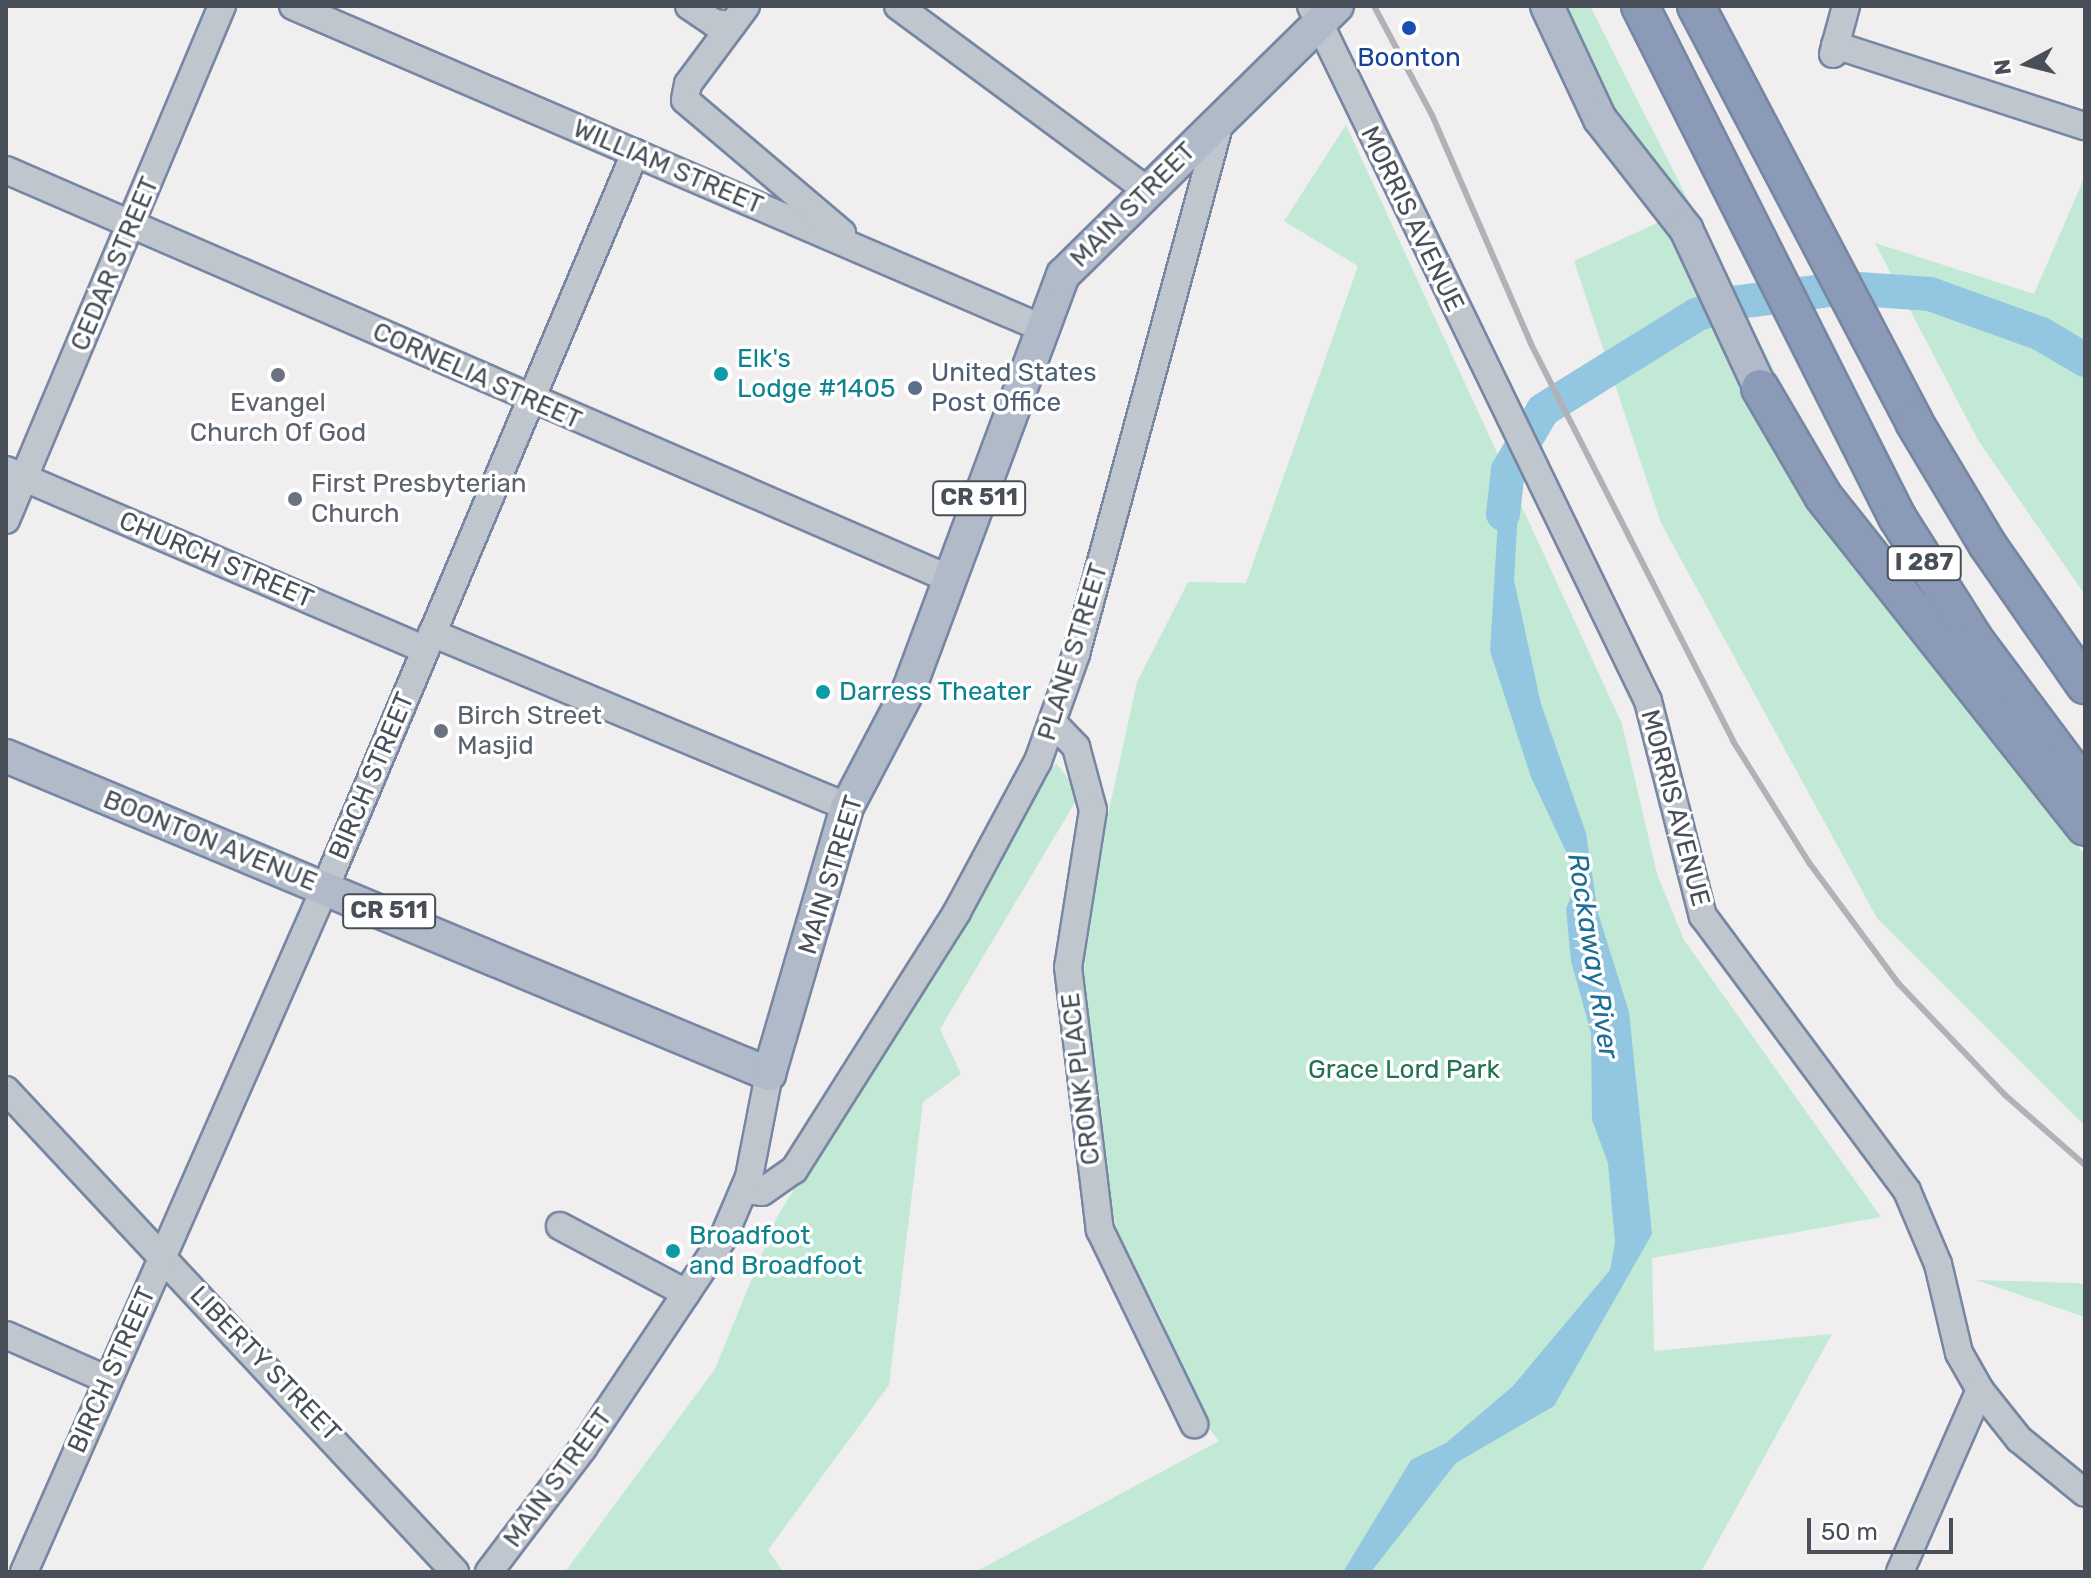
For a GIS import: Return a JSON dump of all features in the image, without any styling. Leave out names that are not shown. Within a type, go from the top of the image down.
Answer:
[{"type":"highway","name":"I 287","points":[[1640,6],[1793,319],[1934,578],[2085,788]]},
{"type":"highway","name":"I 287","points":[[1696,6],[1860,321],[1987,544],[2085,685]]},
{"type":"highway","points":[[1756,378],[1823,496],[2085,827]]},
{"type":"main road","points":[[1547,6],[1592,106],[1666,201],[1702,260],[1756,378]]},
{"type":"main road","name":"MAIN STREET","points":[[769,1074],[847,807],[909,689],[1042,328],[1073,261],[1221,119],[1324,12]]},
{"type":"main road","name":"BOONTON AVENUE","points":[[6,756],[769,1074]]},
{"type":"street","name":"CEDAR STREET","points":[[6,520],[15,474],[132,225],[222,6]]},
{"type":"street","name":"WILLIAM STREET","points":[[293,6],[1042,328]]},
{"type":"street","points":[[689,6],[714,23],[739,16]]},
{"type":"street","points":[[898,6],[1147,190]]},
{"type":"street","points":[[1846,6],[1834,49],[2085,126]]},
{"type":"street","name":"MORRIS AVENUE","points":[[1324,12],[1483,368],[1648,701],[1703,916],[1907,1191],[1938,1264],[1959,1353],[1980,1390],[2019,1439],[2085,1493]]},
{"type":"street","points":[[739,16],[688,84],[691,108],[864,251]]},
{"type":"street","name":"PLANE STREET","points":[[744,1190],[762,1192],[794,1170],[957,912],[1054,724],[1221,119]]},
{"type":"street","name":"BIRCH STREET","points":[[24,1572],[325,888],[635,153]]},
{"type":"street","name":"CORNELIA STREET","points":[[6,170],[529,400],[950,579]]},
{"type":"street","name":"CHURCH STREET","points":[[15,474],[428,642],[847,807]]},
{"type":"street","name":"CRONK PLACE","points":[[1054,724],[1076,747],[1093,810],[1068,967],[1100,1230],[1194,1424]]},
{"type":"street","name":"MAIN STREET","points":[[489,1572],[686,1293],[744,1190],[769,1074]]},
{"type":"street","name":"LIBERTY STREET","points":[[6,1090],[455,1572]]},
{"type":"street","points":[[560,1226],[686,1293]]},
{"type":"street","points":[[6,1335],[108,1380]]},
{"type":"street","points":[[1900,1572],[1980,1390]]},
{"type":"green space","points":[[1557,6],[1590,6],[1848,517],[1931,654],[2085,855],[2085,1126],[1877,918],[1661,523],[1574,261],[1677,214],[1566,52]]},
{"type":"green space","name":"Grace Lord Park","points":[[1346,125],[1622,724],[1657,874],[1684,940],[1881,1217],[1652,1258],[1654,1351],[1832,1334],[1701,1572],[975,1572],[1219,1441],[1202,1420],[1159,1313],[1120,1250],[1081,1024],[1088,906],[1137,682],[1188,582],[1246,583],[1358,266],[1284,221]]},
{"type":"green space","points":[[2085,176],[2085,595],[1978,440],[1875,243],[2034,294]]},
{"type":"green space","points":[[1056,763],[1080,794],[940,1029],[961,1074],[923,1102],[889,1385],[768,1550],[783,1572],[565,1572],[715,1369],[777,1217]]},
{"type":"green space","points":[[1976,1280],[2085,1285],[2085,1317]]},
{"type":"water","points":[[1502,455],[1519,494],[1514,580],[1541,704],[1586,833],[1598,913],[1629,1012],[1652,1234],[1554,1406],[1456,1463],[1371,1572],[1343,1572],[1411,1460],[1446,1443],[1513,1386],[1610,1270],[1615,1242],[1608,1163],[1592,1120],[1591,1033],[1571,961],[1566,909],[1578,877],[1531,777],[1490,651]]},
{"type":"waterway","name":"Rockaway River","points":[[1503,514],[1508,470],[1543,410],[1696,315],[1731,303],[1845,288],[1930,294],[2041,334],[2085,360]]},
{"type":"railway","points":[[1374,6],[1432,115],[1531,344],[1733,741],[1810,864],[1898,983],[2005,1095],[2085,1165]]},
{"type":"place","name":"Boonton","points":[[1409,28]]},
{"type":"place","name":"Elk's Lodge #1405","points":[[721,374]]},
{"type":"place","name":"Evangel Church Of God","points":[[278,375]]},
{"type":"place","name":"United States Post Office","points":[[915,388]]},
{"type":"place","name":"First Presbyterian Church","points":[[295,499]]},
{"type":"place","name":"Darress Theater","points":[[823,692]]},
{"type":"place","name":"Birch Street Masjid","points":[[441,731]]},
{"type":"place","name":"Broadfoot and Broadfoot","points":[[673,1251]]}]
